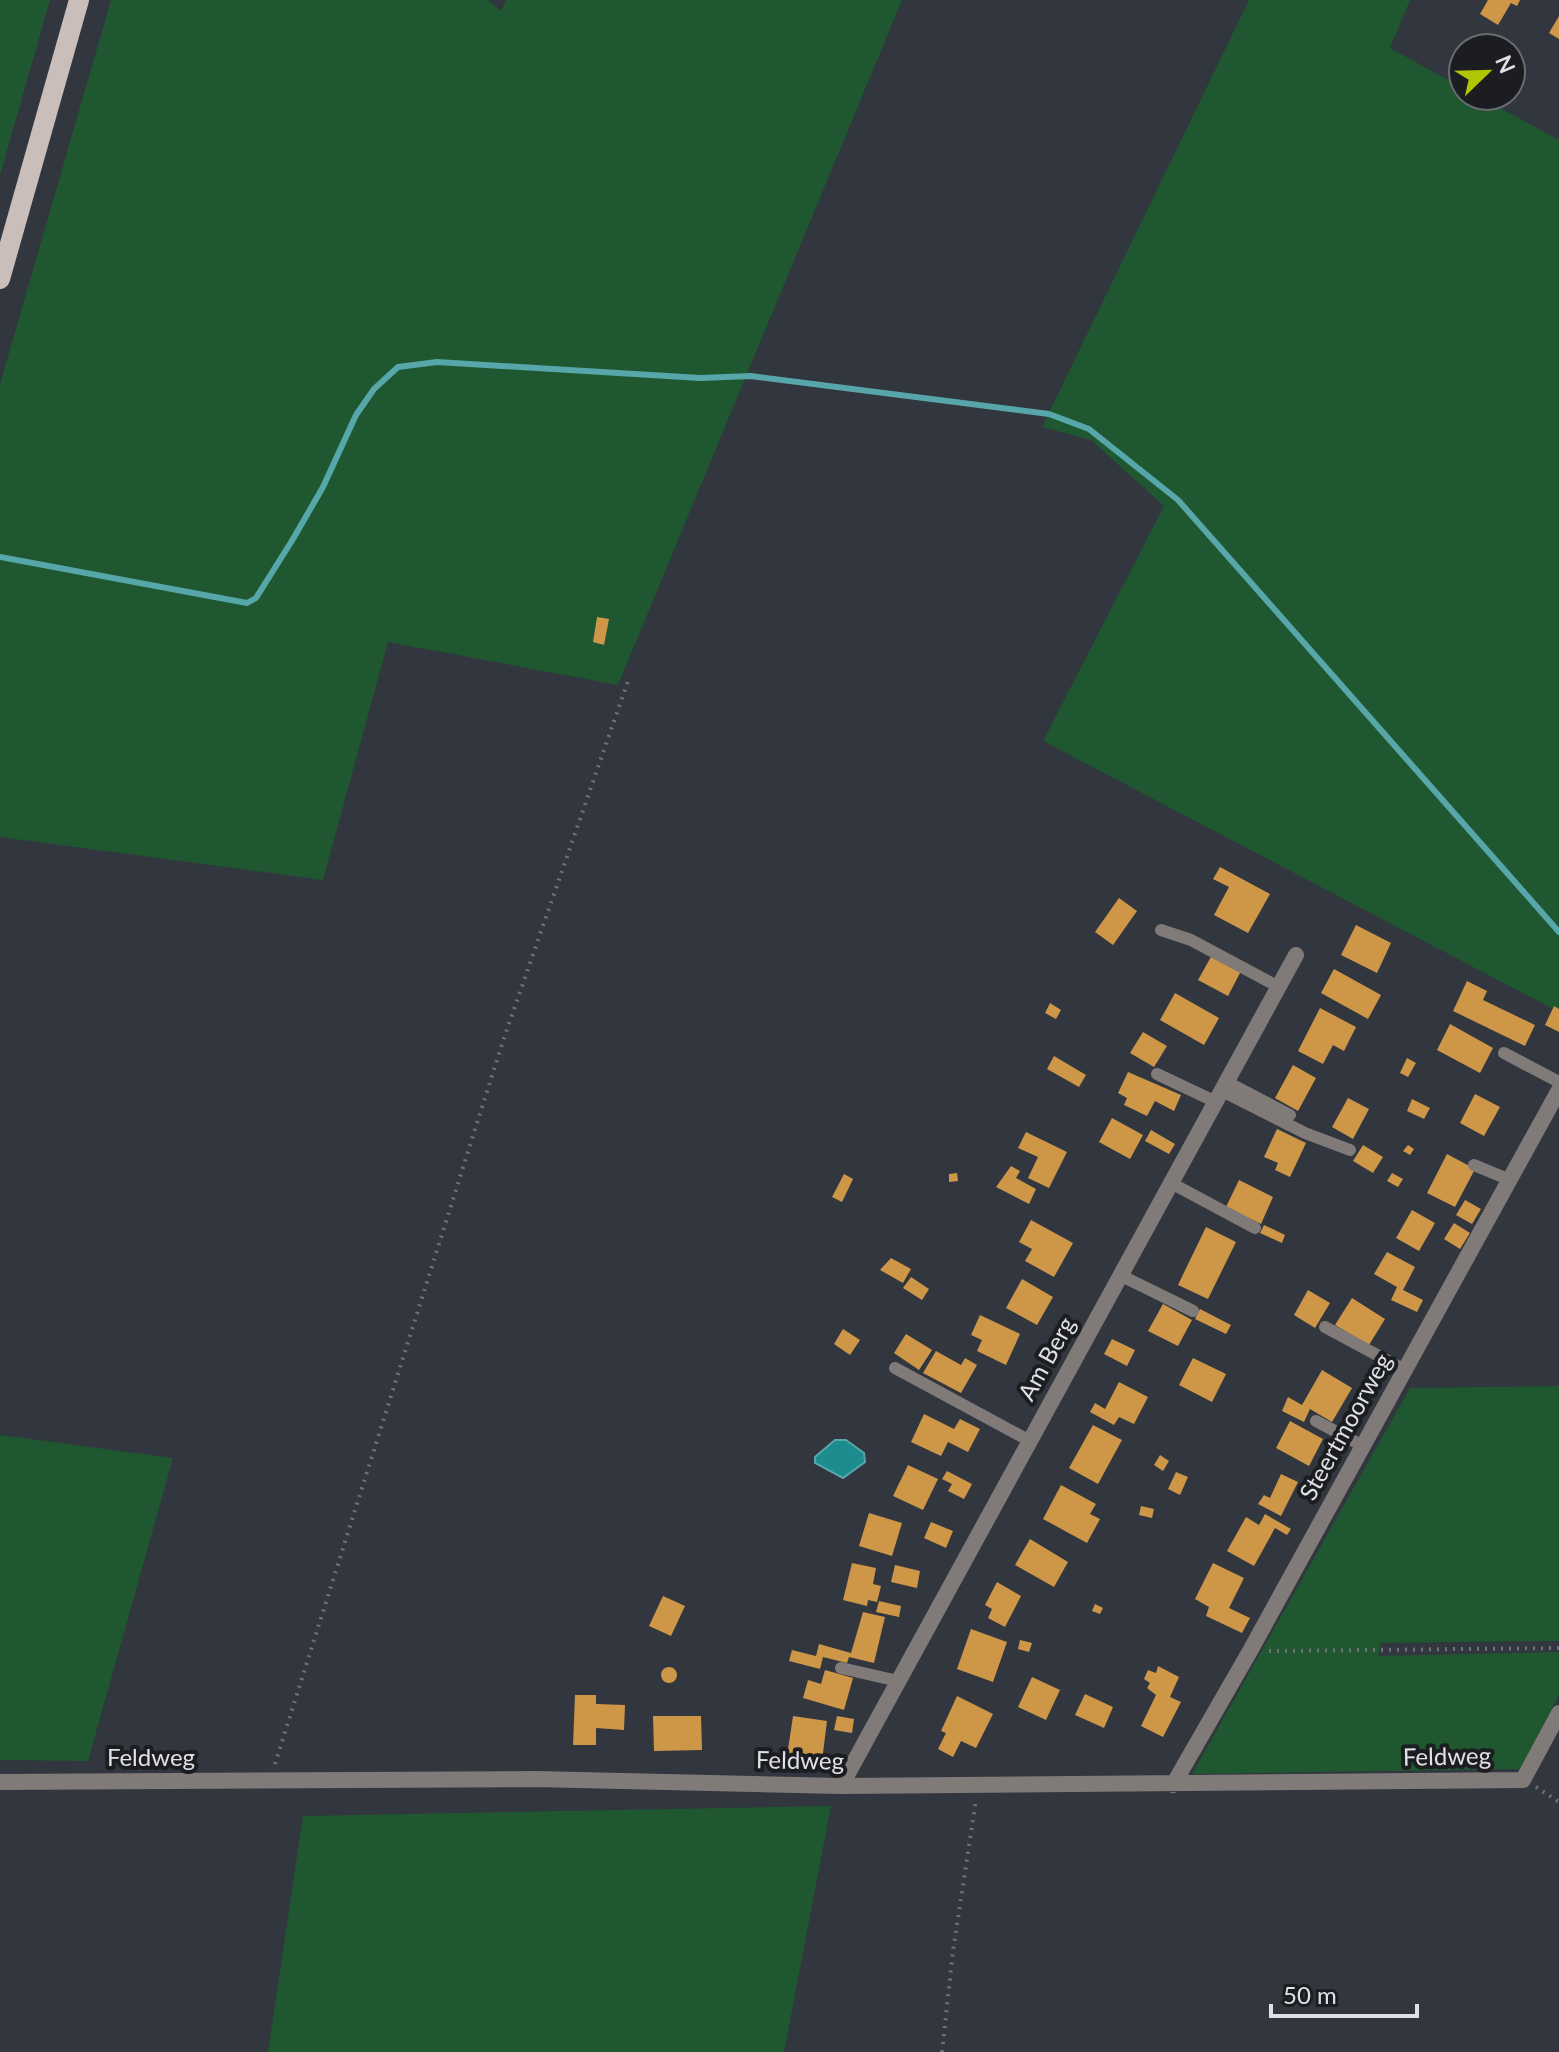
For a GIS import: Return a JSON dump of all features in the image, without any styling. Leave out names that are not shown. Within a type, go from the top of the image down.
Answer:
[{"type":"main road","points":[[0,279],[79,0]]},
{"type":"street","name":"Am Berg","points":[[841,1786],[1296,955]]},
{"type":"street","name":"Steertmoorweg","points":[[1173,1785],[1559,1090]]},
{"type":"street","name":"Feldweg","points":[[0,1782],[535,1779],[978,1786],[1523,1780],[1559,1713]]},
{"type":"lane","points":[[1161,930],[1191,940],[1279,987]]},
{"type":"lane","points":[[1504,1053],[1559,1082]]},
{"type":"lane","points":[[1157,1074],[1221,1091],[1290,1115]]},
{"type":"lane","points":[[1221,1091],[1305,1133],[1350,1150]]},
{"type":"lane","points":[[1474,1165],[1510,1180]]},
{"type":"lane","points":[[1171,1183],[1255,1228]]},
{"type":"lane","points":[[1120,1275],[1193,1311]]},
{"type":"lane","points":[[1325,1327],[1405,1370]]},
{"type":"lane","points":[[895,1368],[1030,1441]]},
{"type":"lane","points":[[1316,1421],[1363,1446]]},
{"type":"lane","points":[[841,1668],[898,1681]]},
{"type":"path","points":[[269,1782],[502,1044],[629,678]]},
{"type":"path","points":[[1250,1651],[1559,1648]]},
{"type":"path","points":[[1523,1780],[1559,1802]]},
{"type":"path","points":[[942,2052],[953,1951],[978,1786]]},
{"type":"green space","points":[[0,0],[50,0],[0,175]]},
{"type":"green space","points":[[111,0],[488,0],[501,11],[506,0],[902,0],[618,685],[388,642],[323,880],[0,837],[0,384]]},
{"type":"green space","points":[[1249,0],[1410,0],[1390,48],[1447,79],[1447,112],[1507,112],[1559,140],[1559,1012],[1043,741],[1164,506],[1091,440],[1042,427]]},
{"type":"green space","points":[[1559,1386],[1559,1641],[1381,1643],[1378,1656],[1559,1652],[1559,1695],[1520,1769],[1192,1774],[1410,1388]]},
{"type":"green space","points":[[0,1435],[173,1458],[88,1761],[0,1760]]},
{"type":"green space","points":[[831,1806],[784,2052],[268,2052],[303,1816]]},
{"type":"water","points":[[835,1440],[846,1440],[864,1453],[865,1462],[843,1478],[815,1463],[815,1457]]},
{"type":"building","points":[[1488,0],[1520,0],[1517,6],[1511,3],[1498,25],[1480,14]]},
{"type":"building","points":[[1559,16],[1559,39],[1549,33]]},
{"type":"building","points":[[597,617],[609,619],[604,645],[593,642]]},
{"type":"building","points":[[1220,867],[1270,894],[1248,933],[1214,915],[1229,887],[1213,879]]},
{"type":"building","points":[[1119,898],[1137,911],[1113,945],[1095,932]]},
{"type":"building","points":[[1356,925],[1391,943],[1377,973],[1341,955]]},
{"type":"building","points":[[1212,955],[1241,971],[1228,996],[1198,980]]},
{"type":"building","points":[[1334,969],[1381,995],[1368,1019],[1321,993]]},
{"type":"building","points":[[1467,981],[1487,991],[1483,1000],[1535,1025],[1525,1046],[1453,1011]]},
{"type":"building","points":[[1175,993],[1219,1018],[1204,1045],[1160,1020]]},
{"type":"building","points":[[1050,1003],[1061,1010],[1056,1019],[1045,1013]]},
{"type":"building","points":[[1554,1006],[1559,1009],[1559,1032],[1545,1025]]},
{"type":"building","points":[[1320,1008],[1356,1027],[1344,1051],[1333,1045],[1323,1064],[1298,1051]]},
{"type":"building","points":[[1450,1024],[1493,1048],[1480,1073],[1437,1050]]},
{"type":"building","points":[[1143,1032],[1167,1046],[1154,1067],[1130,1053]]},
{"type":"building","points":[[1054,1056],[1086,1075],[1079,1087],[1047,1069]]},
{"type":"building","points":[[1407,1058],[1416,1063],[1408,1077],[1400,1073]]},
{"type":"building","points":[[1293,1065],[1316,1078],[1298,1111],[1275,1098]]},
{"type":"building","points":[[1128,1072],[1181,1095],[1174,1111],[1155,1101],[1147,1116],[1124,1105],[1127,1098],[1118,1093]]},
{"type":"building","points":[[1475,1094],[1500,1107],[1484,1136],[1460,1123]]},
{"type":"building","points":[[1348,1098],[1369,1109],[1353,1139],[1332,1127]]},
{"type":"building","points":[[1412,1099],[1430,1108],[1424,1119],[1407,1111]]},
{"type":"building","points":[[1112,1118],[1143,1135],[1130,1159],[1099,1142]]},
{"type":"building","points":[[1277,1129],[1306,1143],[1290,1177],[1275,1170],[1278,1163],[1264,1157]]},
{"type":"building","points":[[1151,1130],[1175,1144],[1169,1154],[1145,1141]]},
{"type":"building","points":[[1026,1132],[1067,1152],[1049,1188],[1028,1178],[1038,1157],[1018,1148]]},
{"type":"building","points":[[1363,1145],[1383,1157],[1373,1173],[1353,1161]]},
{"type":"building","points":[[1408,1145],[1414,1149],[1410,1155],[1403,1151]]},
{"type":"building","points":[[1447,1154],[1475,1169],[1455,1207],[1427,1193]]},
{"type":"building","points":[[1011,1166],[1020,1171],[1016,1178],[1036,1189],[1029,1204],[996,1187]]},
{"type":"building","points":[[957,1173],[958,1181],[949,1182],[949,1174]]},
{"type":"building","points":[[1392,1173],[1403,1179],[1398,1187],[1387,1181]]},
{"type":"building","points":[[844,1174],[853,1179],[842,1202],[832,1197]]},
{"type":"building","points":[[1239,1180],[1273,1197],[1261,1224],[1226,1207]]},
{"type":"building","points":[[1465,1200],[1481,1209],[1472,1224],[1456,1215]]},
{"type":"building","points":[[1412,1210],[1435,1223],[1419,1251],[1396,1238]]},
{"type":"building","points":[[1031,1220],[1073,1243],[1054,1277],[1025,1261],[1032,1249],[1019,1242]]},
{"type":"building","points":[[1454,1223],[1470,1233],[1460,1249],[1444,1239]]},
{"type":"building","points":[[1264,1225],[1285,1235],[1282,1243],[1260,1233]]},
{"type":"building","points":[[1206,1227],[1236,1242],[1208,1299],[1178,1285]]},
{"type":"building","points":[[1387,1252],[1415,1267],[1403,1290],[1423,1300],[1417,1312],[1391,1300],[1397,1287],[1374,1274]]},
{"type":"building","points":[[891,1258],[911,1269],[903,1283],[880,1270]]},
{"type":"building","points":[[911,1277],[929,1289],[922,1300],[903,1288]]},
{"type":"building","points":[[1022,1279],[1053,1297],[1037,1325],[1006,1308]]},
{"type":"building","points":[[1308,1290],[1330,1303],[1315,1328],[1294,1315]]},
{"type":"building","points":[[1352,1298],[1385,1319],[1369,1345],[1335,1325]]},
{"type":"building","points":[[1163,1304],[1192,1320],[1178,1346],[1148,1331]]},
{"type":"building","points":[[1200,1309],[1231,1325],[1226,1334],[1195,1319]]},
{"type":"building","points":[[980,1315],[1020,1334],[1006,1365],[977,1351],[982,1340],[971,1335]]},
{"type":"building","points":[[843,1329],[860,1340],[850,1355],[834,1344]]},
{"type":"building","points":[[906,1334],[932,1350],[919,1370],[894,1353]]},
{"type":"building","points":[[1112,1339],[1135,1350],[1127,1366],[1104,1354]]},
{"type":"building","points":[[936,1351],[961,1365],[965,1358],[977,1365],[961,1393],[923,1373]]},
{"type":"building","points":[[1193,1358],[1226,1374],[1212,1402],[1179,1385]]},
{"type":"building","points":[[1322,1370],[1352,1388],[1332,1422],[1310,1409],[1304,1422],[1282,1411],[1288,1397],[1302,1405]]},
{"type":"building","points":[[1119,1382],[1148,1397],[1134,1424],[1119,1417],[1114,1425],[1090,1412],[1095,1403],[1105,1409]]},
{"type":"building","points":[[924,1414],[954,1429],[960,1419],[980,1429],[968,1452],[948,1442],[941,1456],[911,1442]]},
{"type":"building","points":[[1290,1421],[1323,1439],[1309,1466],[1276,1448]]},
{"type":"building","points":[[1093,1425],[1122,1440],[1098,1484],[1069,1468]]},
{"type":"building","points":[[1160,1455],[1169,1461],[1163,1471],[1154,1465]]},
{"type":"building","points":[[908,1465],[938,1479],[923,1510],[893,1496]]},
{"type":"building","points":[[947,1471],[972,1484],[964,1499],[948,1491],[952,1484],[942,1479]]},
{"type":"building","points":[[1176,1472],[1188,1477],[1180,1495],[1168,1489]]},
{"type":"building","points":[[1281,1474],[1298,1482],[1281,1516],[1258,1504],[1264,1495],[1270,1498]]},
{"type":"building","points":[[1061,1485],[1096,1504],[1090,1514],[1100,1519],[1087,1543],[1043,1519]]},
{"type":"building","points":[[1141,1506],[1154,1509],[1152,1518],[1139,1515]]},
{"type":"building","points":[[869,1513],[902,1523],[892,1556],[859,1546]]},
{"type":"building","points":[[1265,1514],[1291,1529],[1287,1535],[1275,1528],[1254,1566],[1227,1551],[1246,1517],[1259,1525]]},
{"type":"building","points":[[931,1522],[953,1531],[946,1548],[924,1538]]},
{"type":"building","points":[[1030,1539],[1068,1562],[1054,1587],[1015,1565]]},
{"type":"building","points":[[852,1563],[876,1568],[873,1584],[881,1586],[877,1602],[868,1600],[867,1606],[843,1600]]},
{"type":"building","points":[[1213,1563],[1244,1578],[1229,1608],[1250,1618],[1242,1633],[1206,1616],[1209,1607],[1195,1599]]},
{"type":"building","points":[[895,1565],[920,1571],[917,1588],[891,1582]]},
{"type":"building","points":[[997,1582],[1021,1596],[1005,1627],[988,1618],[992,1609],[985,1605]]},
{"type":"building","points":[[663,1596],[685,1606],[671,1636],[649,1626]]},
{"type":"building","points":[[879,1601],[901,1606],[899,1617],[876,1612]]},
{"type":"building","points":[[1095,1604],[1103,1608],[1100,1614],[1092,1611]]},
{"type":"building","points":[[863,1612],[885,1617],[874,1663],[849,1657],[847,1663],[823,1657],[820,1669],[789,1661],[792,1650],[816,1656],[819,1644],[851,1653]]},
{"type":"building","points":[[971,1629],[1007,1642],[993,1682],[957,1669]]},
{"type":"building","points":[[1020,1640],[1032,1643],[1029,1652],[1018,1649]]},
{"type":"building","points":[[1158,1666],[1179,1677],[1170,1697],[1181,1702],[1163,1737],[1141,1726],[1156,1695],[1147,1688],[1150,1683],[1144,1679],[1148,1670],[1156,1673]]},
{"type":"building","points":[[666,1667],[672,1667],[677,1675],[675,1681],[666,1683],[661,1678],[661,1672]]},
{"type":"building","points":[[825,1670],[853,1678],[844,1710],[803,1698],[808,1680],[821,1684]]},
{"type":"building","points":[[1032,1677],[1060,1690],[1046,1720],[1018,1707]]},
{"type":"building","points":[[1085,1694],[1113,1707],[1104,1728],[1075,1715]]},
{"type":"building","points":[[575,1695],[596,1695],[596,1704],[625,1705],[624,1730],[596,1728],[596,1745],[573,1745]]},
{"type":"building","points":[[957,1696],[993,1714],[976,1748],[961,1741],[953,1757],[938,1749],[946,1733],[941,1731]]},
{"type":"building","points":[[653,1716],[701,1716],[702,1750],[654,1751]]},
{"type":"building","points":[[793,1716],[827,1721],[822,1761],[787,1756]]},
{"type":"building","points":[[837,1716],[854,1719],[852,1733],[834,1730]]},
{"type":"waterway","points":[[0,557],[247,603],[256,598],[293,539],[323,487],[356,415],[374,389],[398,367],[437,362],[700,378],[751,376],[1049,414],[1089,429],[1178,500],[1559,932]]}]
